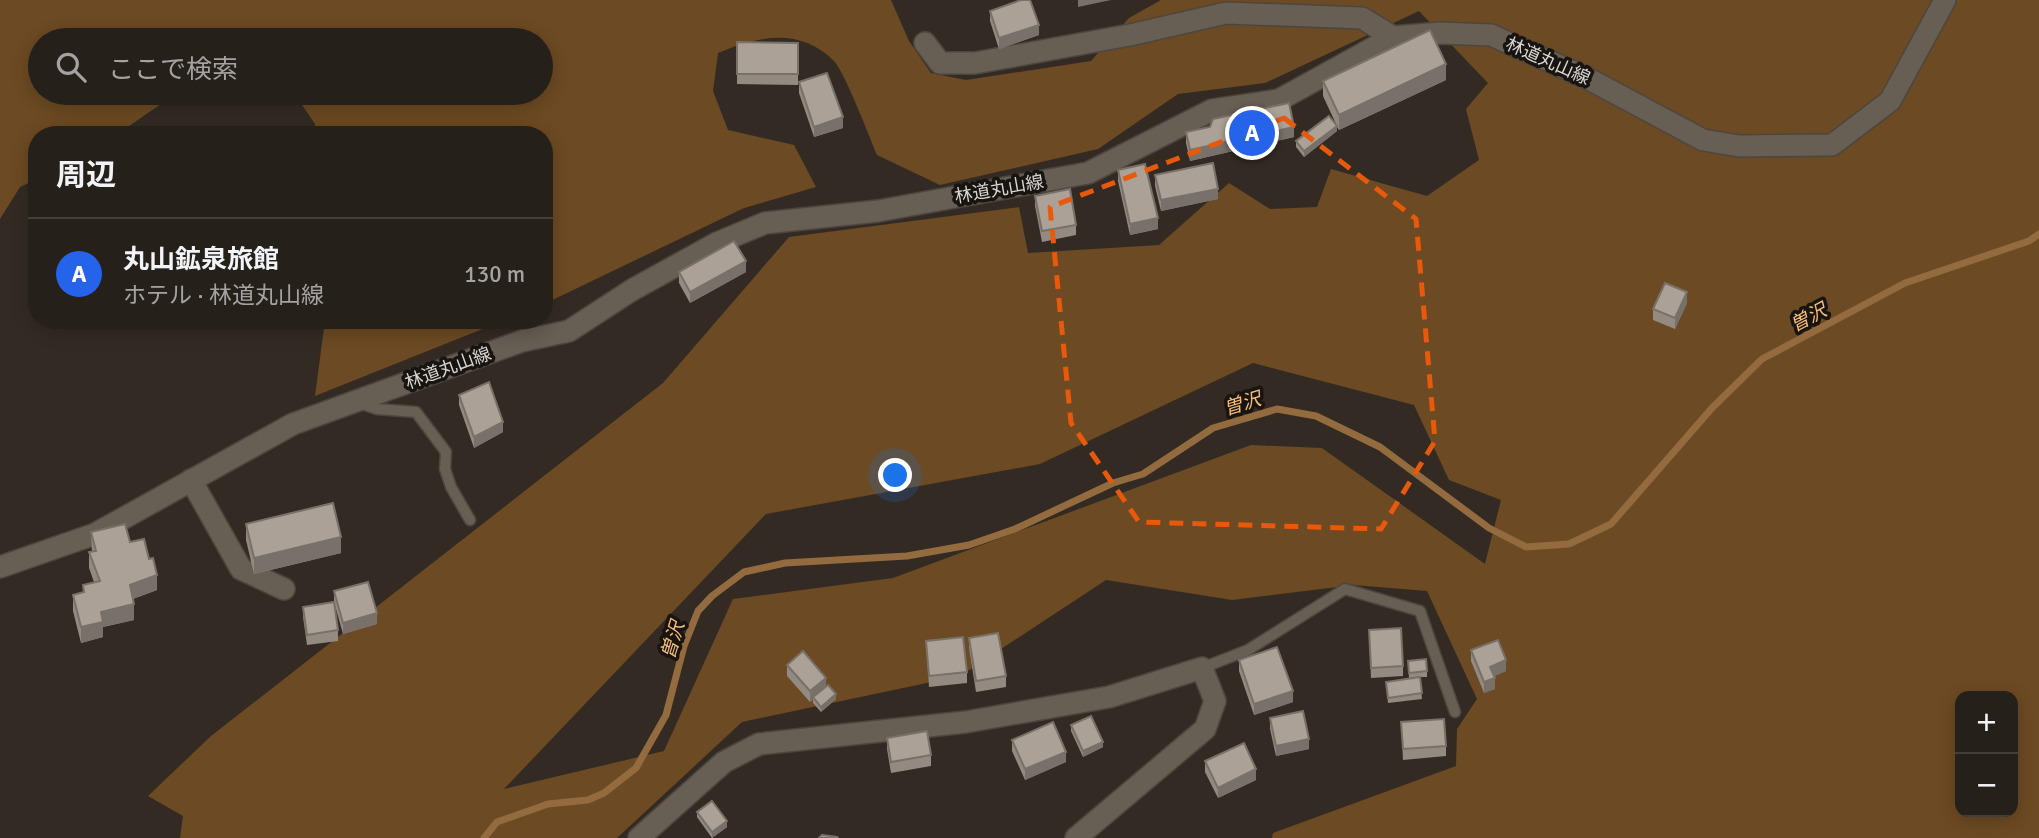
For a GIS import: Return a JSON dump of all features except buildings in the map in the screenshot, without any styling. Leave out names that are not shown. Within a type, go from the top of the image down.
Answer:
[{"type":"street","name":"林道丸山線","points":[[0,567],[95,534],[293,424],[522,341],[569,331],[632,290],[717,243],[765,223],[878,211],[1088,173],[1212,110],[1279,100],[1393,37],[1440,33],[1491,35],[1587,78],[1703,140],[1739,146],[1832,145],[1890,101],[1945,0]]},
{"type":"street","points":[[925,43],[940,63],[975,64],[1130,35],[1226,13],[1362,18],[1393,37]]},
{"type":"street","points":[[191,480],[241,569],[284,589]]},
{"type":"street","points":[[639,838],[724,762],[759,744],[966,722],[1109,697],[1202,668],[1215,701],[1205,729],[1076,838]]},
{"type":"lane","points":[[356,402],[377,409],[416,412],[446,452],[445,469],[451,487],[470,520]]},
{"type":"lane","points":[[1202,668],[1248,650],[1345,589],[1420,611],[1455,712]]},
{"type":"highlighted area","points":[[1284,118],[1416,219],[1435,441],[1381,529],[1139,522],[1071,423],[1050,207]]},
{"type":"shaded area","points":[[0,0],[891,0],[909,41],[931,73],[966,80],[1091,61],[1129,18],[1161,0],[2039,0],[2039,838],[1272,838],[1273,833],[1456,766],[1457,729],[1477,699],[1427,591],[1354,585],[1232,600],[1106,580],[960,676],[742,722],[617,838],[180,838],[183,816],[148,796],[211,736],[663,383],[789,237],[1019,207],[1028,253],[1159,245],[1229,183],[1270,209],[1317,207],[1331,169],[1427,196],[1479,160],[1466,109],[1488,83],[1419,11],[1265,83],[1178,94],[1098,149],[940,185],[877,155],[839,68],[821,50],[793,39],[778,38],[733,47],[718,53],[713,91],[728,130],[794,145],[816,187],[744,208],[553,300],[553,126],[315,126],[302,105],[553,105],[553,28],[28,28],[28,105],[160,105],[129,126],[28,126],[28,183],[20,187],[0,219]],"holes":[[[1253,363],[1414,405],[1449,480],[1501,500],[1485,564],[1322,448],[1251,445],[893,578],[733,599],[664,751],[504,789],[766,514],[1040,464]]]},
{"type":"shaded area","points":[[324,329],[482,329],[315,396]]},
{"type":"waterway","name":"曽沢","points":[[484,838],[497,822],[548,804],[588,800],[604,793],[636,768],[666,715],[684,646],[698,611],[712,596],[744,572],[785,563],[907,556],[969,545],[1015,529],[1113,483],[1143,474],[1213,428],[1277,409],[1316,416],[1380,447],[1489,528],[1526,547],[1569,544],[1611,524],[1712,408],[1762,359],[1905,283],[2029,241],[2039,234]]},
{"type":"place","name":"丸山鉱泉旅館","points":[[1252,133]]}]
